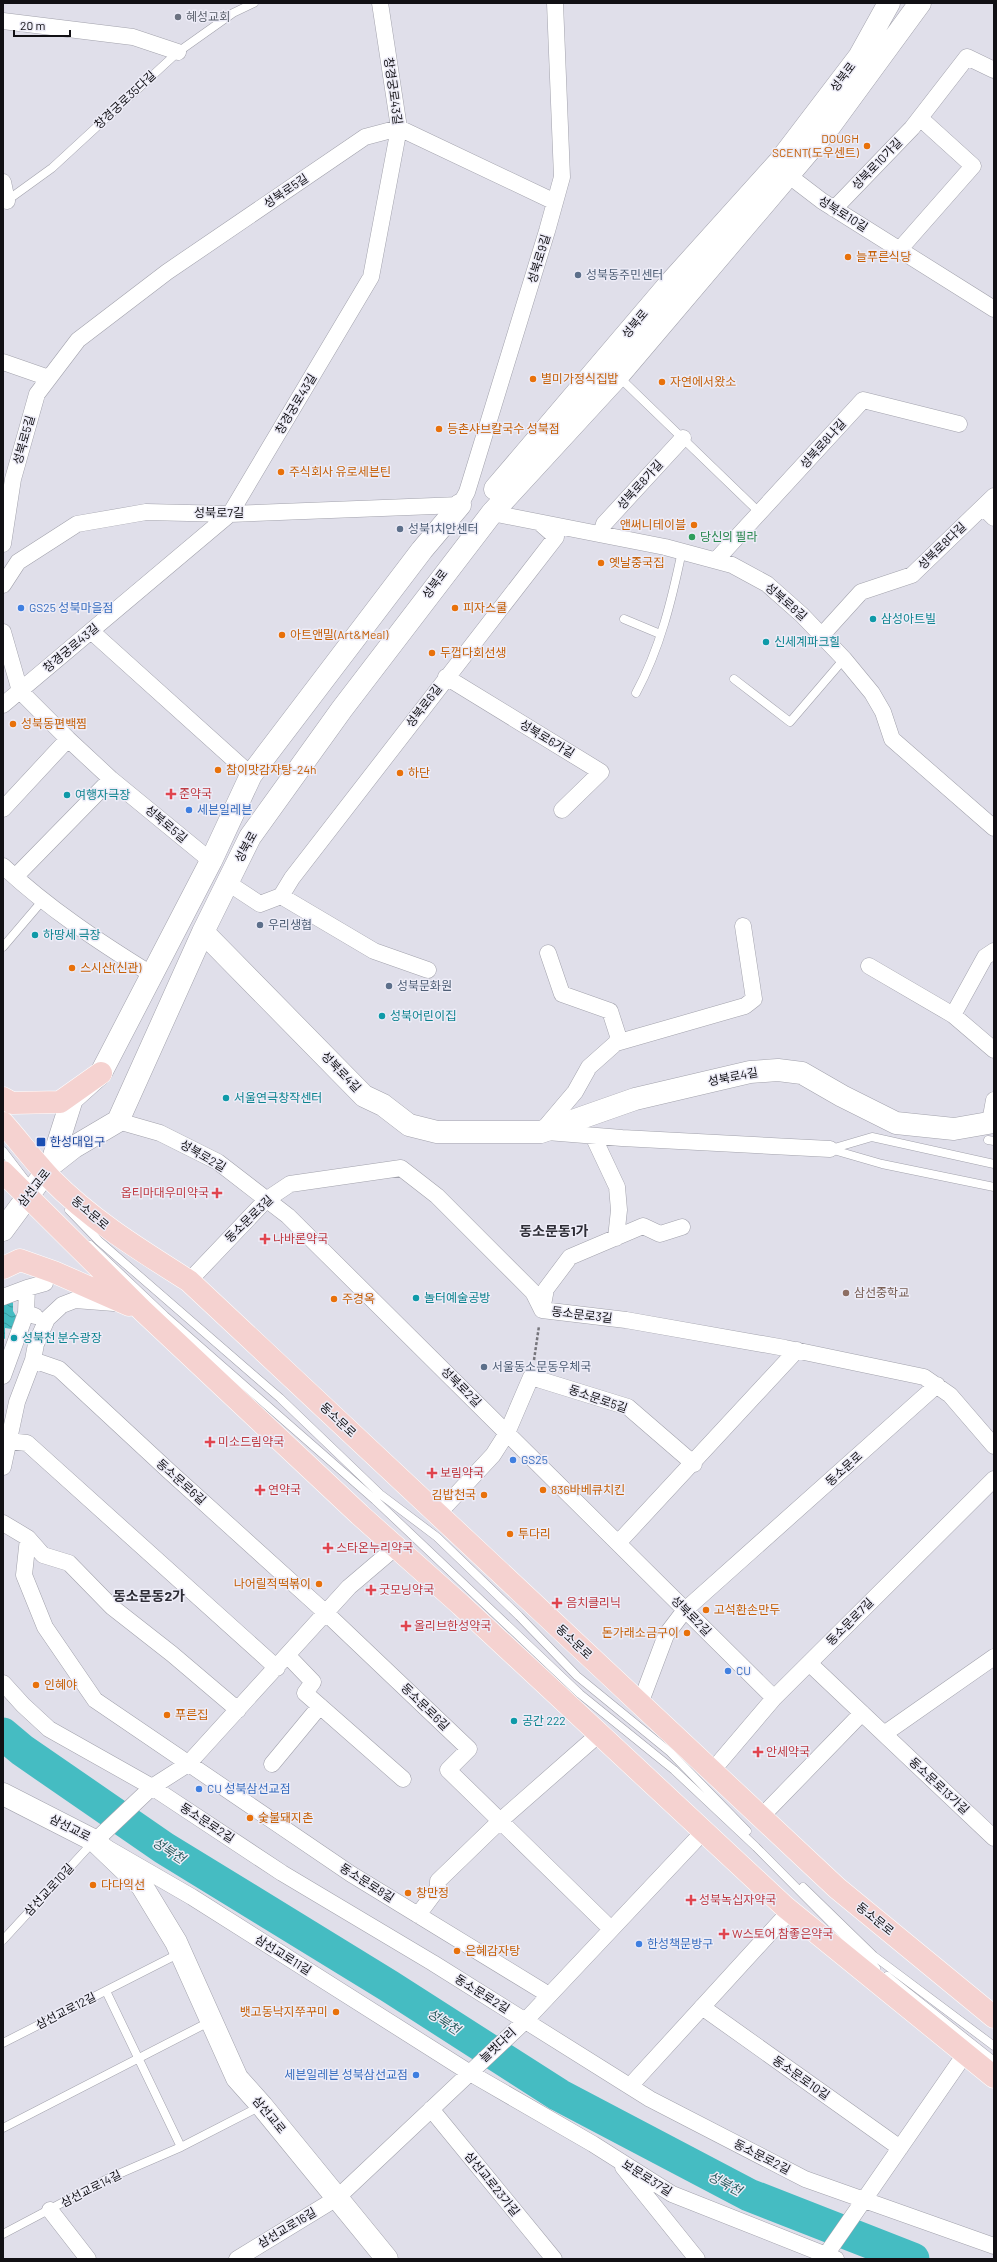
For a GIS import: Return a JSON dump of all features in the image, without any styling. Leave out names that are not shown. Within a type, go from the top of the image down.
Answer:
[{"type":"main road","name":"성북로","points":[[39,1180],[72,1099],[101,1072],[212,858],[251,775],[422,550],[460,505],[477,510],[671,282],[779,162],[859,56],[889,3]]},
{"type":"main road","name":"성북로","points":[[118,1121],[203,932],[255,830],[342,708],[453,561],[492,513],[618,376],[830,126],[920,3]]},
{"type":"main road","points":[[453,561],[459,526],[457,512],[460,505]]},
{"type":"main road","points":[[212,858],[230,877]]},
{"type":"main road","name":"성북로4길","points":[[203,932],[364,1096],[383,1105],[409,1125],[437,1132],[541,1132],[635,1099],[750,1072],[778,1070],[802,1073],[842,1096],[896,1122],[954,1129],[991,1131]]},
{"type":"main road","points":[[3,1098],[12,1103],[60,1102],[101,1072]]},
{"type":"main road","points":[[39,1180],[74,1147],[118,1121]]},
{"type":"main road","name":"동소문로","points":[[3,1122],[15,1151],[143,1311],[790,1911],[994,2078]]},
{"type":"main road","name":"동소문로","points":[[6,1175],[39,1180],[132,1245],[189,1281],[837,1888],[994,2016]]},
{"type":"main road","name":"삼선교로","points":[[3,1230],[39,1180]]},
{"type":"main road","points":[[3,1268],[20,1260],[54,1272],[143,1311]]},
{"type":"main road","name":"삼선교로","points":[[3,1794],[100,1836],[142,1886],[181,1953],[237,2078],[262,2106],[387,2259]]},
{"type":"street","name":"창경궁로43길","points":[[3,705],[230,514],[371,277],[399,128],[380,3]]},
{"type":"street","name":"성북로9길","points":[[460,505],[467,492],[562,177],[554,3]]},
{"type":"street","points":[[3,21],[133,37],[178,52]]},
{"type":"street","name":"성북로10가길","points":[[834,209],[920,118],[967,58],[994,70]]},
{"type":"street","points":[[900,250],[973,166],[920,118]]},
{"type":"street","points":[[399,128],[555,202]]},
{"type":"street","name":"성북로5길","points":[[3,544],[6,506],[37,394],[78,340],[166,272],[365,136],[399,128]]},
{"type":"street","name":"성북로10길","points":[[788,175],[834,209],[994,309]]},
{"type":"street","points":[[3,182],[5,202]]},
{"type":"street","points":[[3,362],[49,378]]},
{"type":"street","name":"성북로8나길","points":[[716,560],[863,400],[959,424]]},
{"type":"street","name":"성북로8가길","points":[[601,534],[604,524],[683,438]]},
{"type":"street","name":"성북로7길","points":[[3,585],[18,562],[77,524],[146,512],[230,514],[460,505]]},
{"type":"street","name":"성북로8다길","points":[[822,635],[861,592],[912,575],[990,507]]},
{"type":"street","name":"성북로8길","points":[[492,513],[682,551],[732,565],[767,584],[822,635],[844,659],[872,694],[883,712],[892,739],[994,828]]},
{"type":"street","name":"성북로6길","points":[[281,896],[292,878],[446,677],[556,537],[538,522]]},
{"type":"street","points":[[91,631],[251,775]]},
{"type":"street","name":"성북로5길","points":[[3,632],[20,691],[68,739],[112,779],[212,858]]},
{"type":"street","name":"성북로6가길","points":[[446,677],[601,772],[562,810]]},
{"type":"street","points":[[3,809],[68,739]]},
{"type":"street","points":[[15,877],[112,779]]},
{"type":"street","points":[[3,866],[43,900],[110,949],[151,974]]},
{"type":"street","points":[[230,877],[260,904],[281,896],[374,951],[428,970]]},
{"type":"street","points":[[541,1132],[576,1092],[589,1067],[620,1042],[746,1006],[754,1000],[743,926]]},
{"type":"street","points":[[953,1015],[985,957],[994,951]]},
{"type":"street","points":[[548,953],[562,994],[610,1011],[620,1042]]},
{"type":"street","points":[[869,966],[953,1015],[994,1050]]},
{"type":"street","name":"성북로4길","points":[[991,1131],[994,1100]]},
{"type":"street","name":"성북로2길","points":[[118,1121],[160,1133],[218,1162],[288,1216],[774,1698]]},
{"type":"street","points":[[541,1132],[830,1149]]},
{"type":"street","points":[[593,1136],[617,1188],[620,1210],[616,1238]]},
{"type":"street","name":"동소문로3길","points":[[189,1281],[266,1200],[290,1184],[401,1168],[442,1201],[533,1292],[542,1310],[626,1320],[797,1350],[924,1377],[950,1395],[994,1446]]},
{"type":"street","points":[[542,1310],[546,1289],[570,1257],[643,1226],[660,1234],[682,1227]]},
{"type":"street","points":[[3,1297],[27,1288],[45,1284]]},
{"type":"street","points":[[3,1376],[32,1315],[27,1288]]},
{"type":"street","points":[[3,1467],[17,1402],[33,1360],[36,1344],[47,1319],[62,1305],[75,1300],[107,1302],[143,1311]]},
{"type":"street","points":[[618,1544],[694,1464],[797,1350]]},
{"type":"street","name":"동소문로6길","points":[[33,1360],[59,1369],[326,1613],[469,1749],[448,1770],[500,1821]]},
{"type":"street","points":[[438,1514],[493,1455],[507,1433],[531,1377]]},
{"type":"street","name":"동소문로5길","points":[[531,1377],[628,1407],[694,1464]]},
{"type":"street","name":"동소문로","points":[[640,1704],[666,1635],[685,1610],[937,1385]]},
{"type":"street","points":[[8,1442],[27,1443],[277,1668]]},
{"type":"street","name":"동소문로7길","points":[[712,1771],[774,1698],[994,1479]]},
{"type":"street","points":[[3,1523],[28,1538],[43,1555],[69,1563],[112,1607],[172,1654],[238,1710]]},
{"type":"street","points":[[28,1538],[24,1575],[45,1627],[95,1700],[188,1764]]},
{"type":"street","points":[[100,1836],[148,1791],[188,1764],[288,1656],[349,1587],[396,1547]]},
{"type":"street","points":[[288,1656],[313,1682],[305,1693],[403,1779]]},
{"type":"street","points":[[884,1734],[994,1657]]},
{"type":"street","name":"동소문로13가길","points":[[809,1663],[994,1838]]},
{"type":"street","name":"동소문로2길","points":[[3,1683],[22,1705],[49,1729],[650,2099],[805,2179],[862,2203],[994,2246]]},
{"type":"street","points":[[272,1764],[320,1706]]},
{"type":"street","points":[[761,1817],[862,1713]]},
{"type":"street","points":[[418,1915],[438,1888],[438,1881],[500,1821],[599,1734]]},
{"type":"street","name":"동소문로8길","points":[[188,1764],[351,1874],[549,1995]]},
{"type":"street","points":[[500,1821],[612,1929]]},
{"type":"street","points":[[523,2022],[704,1832]]},
{"type":"street","name":"삼선교로11길","points":[[100,1836],[192,1897],[473,2070]]},
{"type":"street","points":[[630,2086],[790,1911]]},
{"type":"street","name":"동소문로10길","points":[[702,2007],[900,2148]]},
{"type":"street","name":"늘벗다리","points":[[473,2070],[523,2022]]},
{"type":"street","points":[[829,2255],[862,2203],[965,2054]]},
{"type":"street","points":[[338,2198],[473,2070]]},
{"type":"street","name":"보문로37길","points":[[473,2070],[672,2194],[829,2255]]},
{"type":"street","name":"삼선교로23가길","points":[[431,2109],[554,2259]]},
{"type":"street","points":[[614,2157],[697,2259]]},
{"type":"street","name":"삼선교로16길","points":[[236,2259],[338,2198]]},
{"type":"street","points":[[50,2210],[88,2259]]},
{"type":"lane","name":"창경궁로35다길","points":[[5,202],[52,168],[178,52],[233,14],[254,3]]},
{"type":"lane","points":[[618,376],[760,513]]},
{"type":"lane","points":[[636,692],[650,666],[674,586],[682,551]]},
{"type":"lane","points":[[624,618],[660,634]]},
{"type":"lane","points":[[734,679],[790,722],[844,659]]},
{"type":"lane","points":[[3,947],[43,900]]},
{"type":"lane","points":[[830,1149],[872,1137],[994,1164]]},
{"type":"lane","points":[[830,1149],[882,1164],[994,1187]]},
{"type":"lane","points":[[39,1180],[99,1241],[280,1398],[380,1494],[437,1537],[519,1616],[577,1676],[670,1752],[759,1844],[874,1956],[994,2046]]},
{"type":"lane","points":[[39,1180],[82,1238],[165,1316],[375,1500],[580,1694],[674,1770],[756,1847],[874,1966],[962,2034],[994,2061]]},
{"type":"lane","name":"삼선교로10길","points":[[3,1940],[100,1836]]},
{"type":"lane","points":[[106,1991],[181,1953]]},
{"type":"lane","name":"삼선교로12길","points":[[3,2043],[106,1991],[139,2058]]},
{"type":"lane","points":[[3,2128],[211,2021]]},
{"type":"lane","points":[[139,2058],[180,2147]]},
{"type":"lane","name":"삼선교로14길","points":[[3,2234],[107,2179],[180,2147],[262,2106]]},
{"type":"path","points":[[531,1377],[542,1310]]},
{"type":"water","points":[[11,1301],[13,1303],[13,1311],[19,1321],[12,1329],[5,1328],[5,1339],[3,1338],[3,1303]]},
{"type":"waterway","name":"성북천","points":[[3,1734],[22,1750],[164,1848],[389,1986],[559,2095],[749,2195],[913,2259]]},
{"type":"place","name":"혜성교회","points":[[178,17]]},
{"type":"place","name":"DOUGH SCENT(도우센트)","points":[[867,146]]},
{"type":"place","name":"늘푸른식당","points":[[848,257]]},
{"type":"place","name":"성북동주민센터","points":[[578,275]]},
{"type":"place","name":"별미가정식집밥","points":[[533,379]]},
{"type":"place","name":"자연에서왔소","points":[[662,382]]},
{"type":"place","name":"등촌샤브칼국수 성북점","points":[[439,429]]},
{"type":"place","name":"주식회사 유로세븐틴","points":[[281,472]]},
{"type":"place","name":"앤써니테이블","points":[[694,525]]},
{"type":"place","name":"성북1치안센터","points":[[400,529]]},
{"type":"place","name":"당신의 필라","points":[[692,537]]},
{"type":"place","name":"옛날중국집","points":[[601,563]]},
{"type":"place","name":"GS25 성북마을점","points":[[21,608]]},
{"type":"place","name":"피자스쿨","points":[[455,608]]},
{"type":"place","name":"삼성아트빌","points":[[873,619]]},
{"type":"place","name":"아트앤밀(Art&Meal)","points":[[282,635]]},
{"type":"place","name":"신세계파크힐","points":[[766,642]]},
{"type":"place","name":"두껍다회선생","points":[[432,653]]},
{"type":"place","name":"성북동편백찜","points":[[13,724]]},
{"type":"place","name":"참이맛감자탕-24h","points":[[218,770]]},
{"type":"place","name":"하단","points":[[400,773]]},
{"type":"place","name":"준약국","points":[[171,794]]},
{"type":"place","name":"여행자극장","points":[[67,795]]},
{"type":"place","name":"세븐일레븐","points":[[189,810]]},
{"type":"place","name":"우리생협","points":[[260,925]]},
{"type":"place","name":"하땅세 극장","points":[[35,935]]},
{"type":"place","name":"스시산(신관)","points":[[72,968]]},
{"type":"place","name":"성북문화원","points":[[389,986]]},
{"type":"place","name":"성북어린이집","points":[[382,1016]]},
{"type":"place","name":"서울연극창작센터","points":[[226,1098]]},
{"type":"place","name":"한성대입구","points":[[41,1142]]},
{"type":"place","name":"옵티마대우미약국","points":[[217,1193]]},
{"type":"place","name":"나바론약국","points":[[265,1239]]},
{"type":"place","name":"삼선중학교","points":[[846,1293]]},
{"type":"place","name":"놀터예술공방","points":[[416,1298]]},
{"type":"place","name":"주경옥","points":[[334,1299]]},
{"type":"place","name":"성북천 분수광장","points":[[14,1338]]},
{"type":"place","name":"서울동소문동우체국","points":[[484,1367]]},
{"type":"place","name":"미소드림약국","points":[[210,1442]]},
{"type":"place","name":"GS25","points":[[513,1460]]},
{"type":"place","name":"보림약국","points":[[432,1473]]},
{"type":"place","name":"연약국","points":[[260,1490]]},
{"type":"place","name":"836바베큐치킨","points":[[543,1490]]},
{"type":"place","name":"김밥천국","points":[[484,1495]]},
{"type":"place","name":"투다리","points":[[510,1534]]},
{"type":"place","name":"스타온누리약국","points":[[328,1548]]},
{"type":"place","name":"나어릴적떡볶이","points":[[319,1584]]},
{"type":"place","name":"굿모닝약국","points":[[371,1590]]},
{"type":"place","name":"음치클리닉","points":[[557,1603]]},
{"type":"place","name":"고석환손만두","points":[[706,1610]]},
{"type":"place","name":"올리브한성약국","points":[[406,1626]]},
{"type":"place","name":"돈가래소금구이","points":[[687,1633]]},
{"type":"place","name":"CU","points":[[728,1671]]},
{"type":"place","name":"인혜야","points":[[36,1685]]},
{"type":"place","name":"푸른집","points":[[167,1715]]},
{"type":"place","name":"공간 222","points":[[514,1721]]},
{"type":"place","name":"안세약국","points":[[758,1752]]},
{"type":"place","name":"CU 성북삼선교점","points":[[199,1789]]},
{"type":"place","name":"숯불돼지촌","points":[[250,1818]]},
{"type":"place","name":"다다익선","points":[[93,1885]]},
{"type":"place","name":"창만정","points":[[408,1893]]},
{"type":"place","name":"성북녹십자약국","points":[[691,1900]]},
{"type":"place","name":"W스토어 참좋은약국","points":[[724,1934]]},
{"type":"place","name":"한성책문방구","points":[[639,1944]]},
{"type":"place","name":"은혜감자탕","points":[[457,1951]]},
{"type":"place","name":"뱃고동낙지쭈꾸미","points":[[336,2012]]},
{"type":"place","name":"세븐일레븐 성북삼선교점","points":[[416,2075]]},
{"type":"district","name":"동소문동1가","points":[[554,1231]]},
{"type":"district","name":"동소문동2가","points":[[149,1596]]}]
